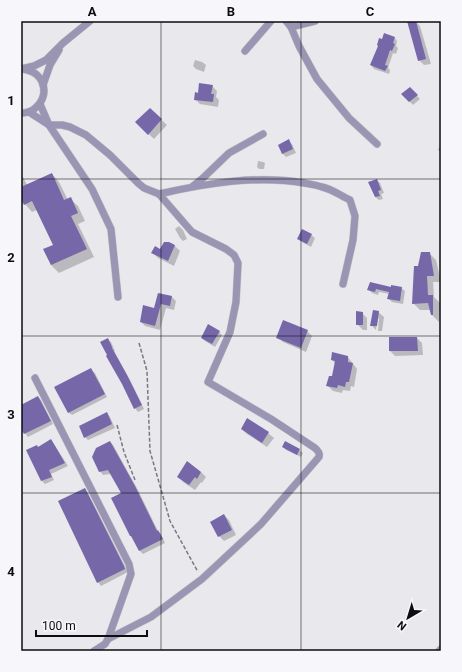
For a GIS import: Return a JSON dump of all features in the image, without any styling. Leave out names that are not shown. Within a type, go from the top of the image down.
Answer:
[{"type":"street","points":[[22,68],[34,66],[46,60],[63,43],[90,21]]},
{"type":"street","points":[[245,51],[271,21]]},
{"type":"street","points":[[286,21],[291,27],[299,46],[317,79],[349,118],[377,144]]},
{"type":"street","points":[[291,27],[315,21]]},
{"type":"street","points":[[43,85],[50,66],[63,43]]},
{"type":"street","points":[[21,113],[29,112],[34,109],[40,104],[44,94],[43,85],[38,75],[32,71],[22,68]]},
{"type":"street","points":[[40,104],[49,126],[92,189],[111,229],[118,297]]},
{"type":"street","points":[[29,112],[49,126],[62,125],[70,127],[86,135],[110,155],[144,188],[159,194],[192,232],[226,249],[234,255],[238,263],[236,302],[230,332],[208,382],[271,419],[315,448],[320,454],[261,524],[202,579],[151,617],[108,639]]},
{"type":"street","points":[[193,186],[229,153],[262,134]]},
{"type":"street","points":[[159,194],[193,186],[261,179],[293,181],[323,187],[350,200],[355,216],[353,240],[343,284]]},
{"type":"street","points":[[35,378],[129,564],[131,574],[108,639],[105,644],[94,651]]},
{"type":"path","points":[[139,343],[147,372],[150,451],[170,521],[202,579]]},
{"type":"path","points":[[117,425],[124,452],[135,480]]},
{"type":"building","points":[[407,21],[416,21],[426,59],[418,61]]},
{"type":"building","points":[[384,33],[395,37],[393,43],[395,44],[392,51],[390,50],[385,65],[388,66],[385,71],[370,65],[378,46],[379,38],[382,39]]},
{"type":"building","points":[[199,83],[213,85],[211,94],[214,94],[213,102],[194,100],[195,92],[198,93]]},
{"type":"building","points":[[410,87],[418,95],[409,102],[401,94]]},
{"type":"building","points":[[150,108],[162,119],[148,135],[135,122]]},
{"type":"building","points":[[289,139],[293,149],[282,154],[278,145]]},
{"type":"building","points":[[52,173],[64,200],[71,197],[78,213],[71,216],[87,249],[51,265],[43,249],[53,245],[32,201],[24,205],[21,199],[21,187]]},
{"type":"building","points":[[377,179],[381,190],[378,191],[380,196],[375,197],[368,182]]},
{"type":"building","points":[[302,229],[312,234],[307,244],[297,239]]},
{"type":"building","points":[[164,242],[169,242],[175,245],[168,261],[151,253],[155,246],[160,249]]},
{"type":"building","points":[[421,252],[430,252],[434,276],[427,276],[428,295],[433,295],[433,315],[431,315],[428,303],[412,304],[414,266],[418,266]]},
{"type":"building","points":[[370,282],[391,287],[391,285],[402,287],[400,301],[387,299],[389,292],[376,289],[375,292],[367,290]]},
{"type":"building","points":[[158,293],[172,296],[170,306],[161,304],[155,326],[140,322],[143,305],[154,308]]},
{"type":"building","points":[[373,310],[379,311],[377,326],[370,326]]},
{"type":"building","points":[[356,311],[363,312],[363,325],[356,325]]},
{"type":"building","points":[[283,320],[308,330],[301,348],[276,338]]},
{"type":"building","points":[[208,324],[220,331],[212,344],[201,338]]},
{"type":"building","points":[[389,337],[417,337],[418,351],[389,351]]},
{"type":"building","points":[[108,338],[142,405],[134,409],[100,342]]},
{"type":"building","points":[[332,352],[348,356],[348,362],[353,363],[349,382],[346,382],[345,387],[338,385],[337,388],[326,386],[329,376],[332,376],[335,361],[331,360]]},
{"type":"building","points":[[91,368],[105,394],[68,413],[54,387]]},
{"type":"building","points":[[38,396],[51,421],[24,434],[21,429],[21,405]]},
{"type":"building","points":[[107,412],[112,424],[84,438],[79,426]]},
{"type":"building","points":[[247,418],[269,432],[262,443],[241,429]]},
{"type":"building","points":[[51,439],[65,463],[49,470],[52,477],[41,481],[26,450],[37,445],[38,447]]},
{"type":"building","points":[[110,441],[135,486],[157,531],[158,530],[163,539],[139,551],[111,498],[121,493],[108,470],[99,472],[92,457],[96,448]]},
{"type":"building","points":[[285,441],[300,449],[297,455],[282,447]]},
{"type":"building","points":[[187,461],[201,472],[197,479],[195,477],[189,485],[177,477]]},
{"type":"building","points":[[85,488],[125,569],[97,583],[58,501]]},
{"type":"building","points":[[224,514],[232,530],[218,537],[210,522]]}]
